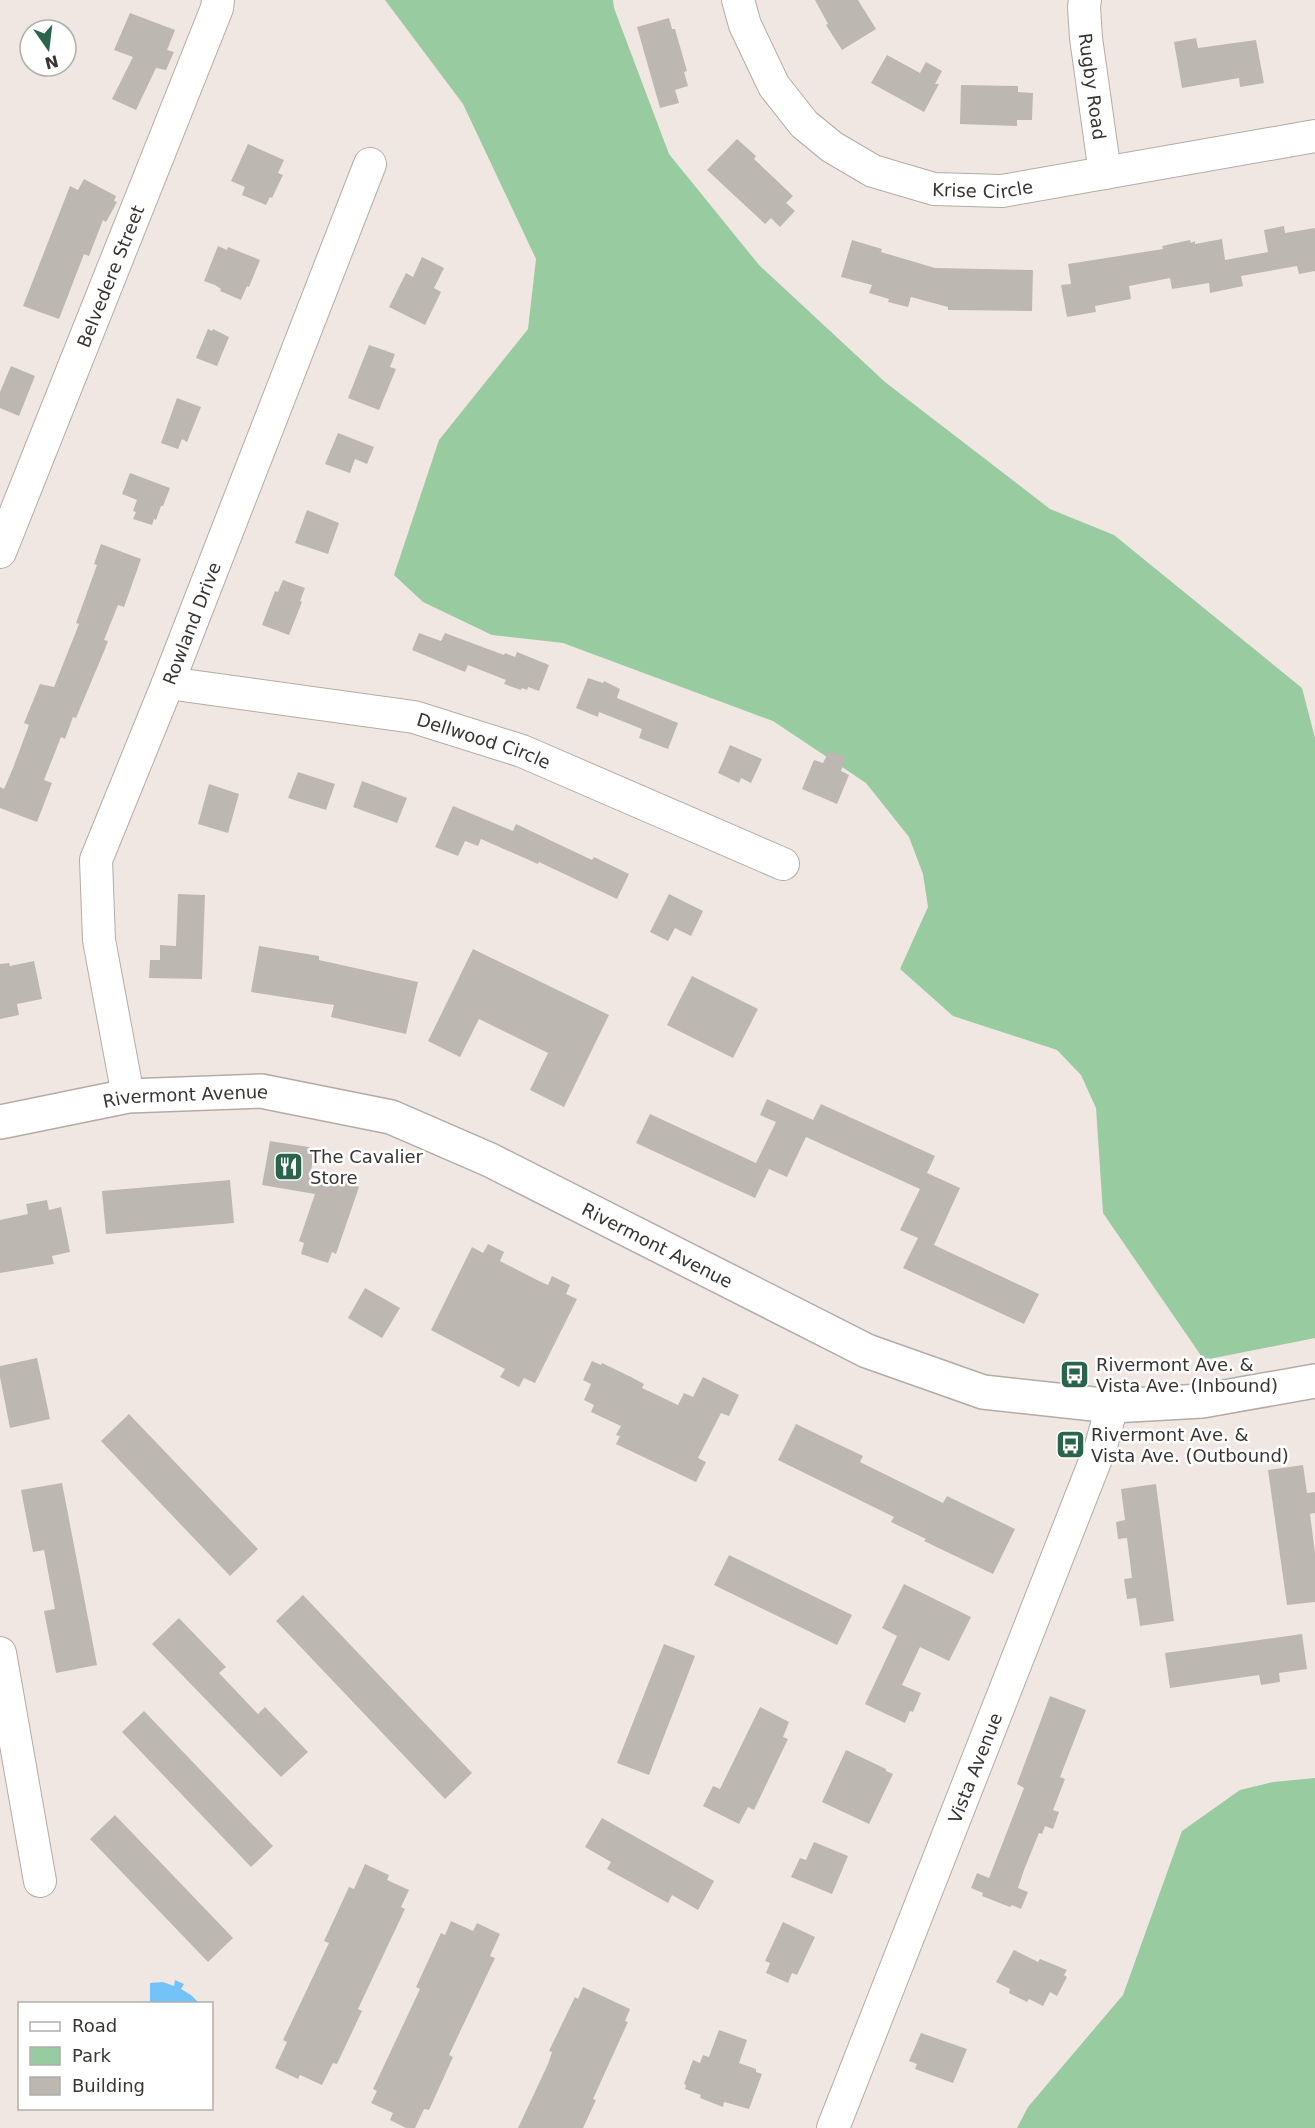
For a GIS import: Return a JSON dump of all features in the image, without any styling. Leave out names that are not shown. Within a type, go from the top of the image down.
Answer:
[{"type":"main road","name":"Rivermont Avenue","points":[[0,1122],[128,1096],[261,1091],[391,1117],[490,1160],[867,1351],[983,1392],[1112,1406],[1202,1401],[1315,1381]]},
{"type":"street","name":"Belvedere Street","points":[[0,552],[217,8],[218,0]]},
{"type":"street","name":"Krise Circle","points":[[738,0],[745,25],[774,86],[804,124],[832,147],[873,171],[934,189],[1002,191],[1315,136]]},
{"type":"street","name":"Rugby Road","points":[[1085,0],[1086,38],[1106,173]]},
{"type":"street","name":"Rowland Drive","points":[[128,1096],[99,940],[96,860],[168,684],[369,164]]},
{"type":"street","name":"Dellwood Circle","points":[[168,684],[414,717],[522,751],[783,864]]},
{"type":"street","name":"Vista Avenue","points":[[833,2128],[1101,1446],[1112,1406]]},
{"type":"street","points":[[0,1653],[4,1707],[40,1881]]},
{"type":"green space","points":[[385,0],[613,0],[669,154],[759,265],[885,382],[1050,509],[1114,535],[1302,688],[1315,738],[1315,1338],[1204,1360],[1103,1213],[1096,1108],[1081,1075],[1057,1050],[953,1016],[900,969],[928,907],[923,874],[909,837],[866,783],[773,721],[563,643],[492,635],[423,602],[394,575],[439,440],[528,329],[536,259],[463,104]]},
{"type":"green space","points":[[1315,1778],[1315,2128],[1017,2128],[1028,2107],[1123,1995],[1182,1831],[1240,1790],[1273,1782]]},
{"type":"water","points":[[175,1980],[184,1984],[181,1989],[198,2002],[150,2002],[150,1983],[163,1982],[174,1986]]},
{"type":"building","points":[[815,0],[858,0],[876,29],[842,50],[826,25],[828,24]]},
{"type":"building","points":[[130,13],[175,30],[167,50],[174,52],[166,70],[156,68],[136,110],[112,99],[133,57],[114,50]]},
{"type":"building","points":[[669,18],[672,29],[675,29],[687,71],[684,72],[688,86],[675,90],[679,103],[660,108],[637,27]]},
{"type":"building","points":[[1196,38],[1198,48],[1256,40],[1264,83],[1240,87],[1239,78],[1182,88],[1174,42]]},
{"type":"building","points":[[887,55],[920,73],[926,62],[942,71],[935,84],[939,84],[924,112],[871,83]]},
{"type":"building","points":[[961,85],[1018,86],[1018,92],[1033,93],[1032,120],[1017,120],[1017,126],[960,124]]},
{"type":"building","points":[[737,139],[756,156],[754,159],[793,196],[786,203],[795,211],[780,227],[771,218],[765,224],[707,170]]},
{"type":"building","points":[[248,144],[284,160],[278,173],[283,175],[266,205],[242,195],[245,187],[231,181]]},
{"type":"building","points":[[84,179],[116,196],[114,201],[117,202],[106,222],[103,220],[89,256],[84,254],[59,319],[23,306],[70,186],[78,190]]},
{"type":"building","points":[[1284,226],[1285,233],[1315,228],[1315,271],[1299,274],[1297,266],[1241,276],[1243,286],[1210,293],[1209,283],[1172,289],[1170,278],[1129,286],[1131,299],[1095,306],[1096,312],[1067,317],[1061,285],[1071,284],[1068,264],[1163,249],[1162,246],[1190,240],[1191,243],[1195,241],[1195,244],[1222,239],[1225,260],[1268,252],[1264,230]]},
{"type":"building","points":[[852,240],[882,249],[881,252],[935,268],[1033,270],[1032,311],[948,310],[948,307],[911,297],[908,307],[888,302],[889,299],[869,293],[872,285],[841,277]]},
{"type":"building","points":[[218,246],[227,250],[228,247],[260,260],[241,300],[204,281]]},
{"type":"building","points":[[422,257],[444,268],[434,288],[441,292],[425,325],[389,307],[406,273],[413,277]]},
{"type":"building","points":[[208,329],[229,337],[217,366],[196,358]]},
{"type":"building","points":[[369,345],[395,354],[390,367],[396,369],[379,410],[348,398]]},
{"type":"building","points":[[11,366],[35,376],[19,416],[0,408],[0,392]]},
{"type":"building","points":[[177,398],[201,407],[187,442],[182,439],[178,449],[161,443]]},
{"type":"building","points":[[338,433],[374,447],[367,464],[355,459],[350,473],[325,464]]},
{"type":"building","points":[[130,473],[170,488],[152,525],[133,519],[137,500],[122,494]]},
{"type":"building","points":[[307,510],[339,523],[328,554],[295,543]]},
{"type":"building","points":[[101,544],[141,559],[124,607],[118,605],[104,640],[108,641],[76,718],[73,717],[65,739],[61,737],[44,780],[52,783],[37,822],[0,808],[0,787],[4,789],[13,768],[29,725],[24,723],[40,684],[54,687],[79,624],[76,623],[97,565],[94,564]]},
{"type":"building","points":[[283,580],[305,588],[289,635],[262,625],[275,591],[278,592]]},
{"type":"building","points":[[419,633],[441,641],[445,633],[504,655],[505,653],[515,657],[517,652],[549,665],[539,691],[528,687],[527,690],[522,688],[521,690],[504,684],[506,680],[468,665],[465,672],[412,650]]},
{"type":"building","points":[[588,678],[603,683],[604,681],[620,689],[617,698],[678,723],[668,749],[639,738],[642,729],[599,712],[598,717],[576,708]]},
{"type":"building","points":[[730,745],[762,759],[751,783],[741,778],[739,783],[718,773]]},
{"type":"building","points":[[829,751],[846,758],[841,771],[849,775],[837,804],[802,789],[814,760],[823,763]]},
{"type":"building","points":[[298,772],[335,784],[326,810],[288,798]]},
{"type":"building","points":[[362,781],[407,798],[397,823],[353,807]]},
{"type":"building","points":[[209,784],[239,794],[228,833],[198,824]]},
{"type":"building","points":[[453,806],[513,831],[516,824],[592,860],[594,857],[629,874],[617,899],[539,862],[538,864],[481,839],[478,846],[465,841],[458,856],[435,847]]},
{"type":"building","points":[[178,894],[205,895],[202,979],[149,978],[150,960],[160,960],[160,945],[176,946]]},
{"type":"building","points":[[669,894],[703,911],[691,936],[675,928],[668,941],[650,932]]},
{"type":"building","points":[[259,946],[319,956],[319,960],[418,982],[406,1034],[331,1017],[334,1005],[251,992]]},
{"type":"building","points":[[473,949],[609,1015],[564,1107],[530,1090],[548,1053],[479,1019],[460,1057],[428,1041]]},
{"type":"building","points":[[34,961],[42,999],[17,1004],[19,1015],[0,1019],[0,964],[9,963],[10,966]]},
{"type":"building","points":[[692,976],[758,1009],[733,1058],[667,1025]]},
{"type":"building","points":[[767,1099],[813,1120],[821,1104],[935,1156],[927,1173],[960,1188],[934,1245],[1039,1294],[1024,1324],[903,1268],[918,1238],[900,1230],[920,1189],[806,1137],[787,1177],[769,1169],[755,1198],[636,1143],[650,1114],[756,1163],[776,1122],[760,1115]]},
{"type":"building","points":[[270,1141],[315,1148],[311,1171],[359,1187],[336,1254],[332,1252],[328,1263],[301,1254],[304,1243],[299,1241],[315,1194],[262,1185]]},
{"type":"building","points":[[230,1180],[234,1223],[106,1234],[102,1191]]},
{"type":"building","points":[[47,1200],[49,1210],[61,1207],[70,1252],[52,1256],[54,1264],[0,1273],[0,1220],[28,1214],[26,1204]]},
{"type":"building","points":[[488,1244],[504,1252],[500,1261],[537,1280],[548,1285],[552,1276],[570,1285],[566,1294],[577,1299],[535,1383],[524,1378],[519,1387],[500,1377],[505,1369],[431,1330],[472,1247],[483,1253]]},
{"type":"building","points":[[365,1288],[400,1308],[382,1338],[348,1318]]},
{"type":"building","points":[[37,1358],[50,1419],[10,1428],[0,1366]]},
{"type":"building","points":[[592,1361],[601,1365],[602,1363],[631,1377],[644,1384],[642,1388],[678,1405],[684,1393],[693,1397],[703,1377],[739,1395],[729,1416],[721,1413],[698,1458],[706,1462],[696,1482],[616,1444],[620,1436],[616,1435],[621,1426],[591,1412],[594,1405],[584,1400],[591,1384],[583,1380]]},
{"type":"building","points":[[129,1414],[258,1549],[230,1576],[101,1441]]},
{"type":"building","points":[[796,1424],[863,1456],[860,1462],[943,1503],[947,1496],[1015,1529],[993,1574],[924,1541],[926,1539],[891,1522],[894,1517],[778,1460]]},
{"type":"building","points":[[1303,1465],[1307,1493],[1315,1492],[1315,1513],[1310,1514],[1315,1553],[1315,1602],[1287,1605],[1268,1470]]},
{"type":"building","points":[[62,1483],[97,1665],[56,1673],[44,1611],[55,1609],[44,1550],[33,1552],[21,1490]]},
{"type":"building","points":[[1156,1484],[1174,1621],[1140,1626],[1136,1598],[1127,1599],[1124,1579],[1132,1578],[1127,1538],[1118,1539],[1116,1522],[1125,1520],[1121,1489]]},
{"type":"building","points":[[729,1555],[852,1615],[837,1645],[714,1585]]},
{"type":"building","points":[[904,1584],[971,1617],[949,1661],[920,1647],[902,1685],[921,1693],[913,1712],[910,1711],[905,1723],[865,1704],[897,1636],[882,1628]]},
{"type":"building","points":[[303,1595],[472,1773],[445,1799],[276,1621]]},
{"type":"building","points":[[179,1618],[226,1667],[219,1673],[258,1714],[265,1707],[308,1752],[281,1777],[152,1644]]},
{"type":"building","points":[[1302,1634],[1307,1669],[1279,1673],[1280,1682],[1261,1685],[1259,1675],[1170,1688],[1165,1653]]},
{"type":"building","points":[[664,1644],[695,1656],[649,1775],[617,1763]]},
{"type":"building","points":[[1050,1696],[1086,1710],[1060,1777],[1065,1779],[1053,1810],[1059,1812],[1053,1829],[1045,1826],[1042,1834],[1039,1833],[1018,1888],[1028,1892],[1021,1909],[982,1896],[983,1893],[971,1888],[977,1873],[989,1878],[1024,1788],[1017,1784]]},
{"type":"building","points":[[760,1707],[789,1722],[783,1737],[788,1739],[754,1810],[748,1807],[739,1824],[703,1806],[713,1786],[720,1789]]},
{"type":"building","points":[[144,1711],[273,1846],[251,1867],[122,1732]]},
{"type":"building","points":[[846,1750],[893,1774],[869,1824],[822,1802]]},
{"type":"building","points":[[115,1815],[233,1938],[208,1962],[90,1839]]},
{"type":"building","points":[[602,1818],[714,1881],[698,1910],[672,1895],[668,1903],[607,1869],[611,1862],[585,1847]]},
{"type":"building","points":[[814,1842],[848,1856],[832,1894],[791,1877],[800,1858],[806,1860]]},
{"type":"building","points":[[365,1864],[389,1875],[387,1880],[409,1890],[401,1907],[405,1909],[358,2009],[362,2011],[337,2064],[333,2063],[322,2085],[300,2075],[298,2079],[275,2068],[287,2042],[283,2040],[329,1943],[324,1941],[349,1887],[354,1889]]},
{"type":"building","points":[[451,1921],[473,1931],[477,1923],[500,1934],[490,1956],[495,1958],[449,2055],[453,2057],[429,2110],[424,2109],[415,2128],[406,2128],[390,2120],[393,2113],[371,2103],[377,2091],[373,2089],[420,1989],[416,1987],[441,1933],[445,1935]]},
{"type":"building","points":[[783,1922],[815,1937],[797,1975],[792,1973],[788,1983],[766,1973],[770,1963],[765,1961]]},
{"type":"building","points":[[1014,1950],[1038,1962],[1040,1959],[1067,1970],[1064,1975],[1067,1977],[1057,1996],[1050,1992],[1043,2006],[1029,1999],[1027,2002],[1009,1993],[1010,1989],[996,1982]]},
{"type":"building","points":[[583,1987],[630,2009],[625,2021],[628,2022],[593,2099],[596,2100],[583,2128],[518,2128],[548,2064],[552,2052],[549,2051],[575,1997],[578,1999]]},
{"type":"building","points":[[719,2030],[747,2040],[739,2063],[756,2069],[756,2072],[762,2074],[749,2109],[724,2102],[723,2107],[685,2089],[684,2084],[693,2060],[700,2063],[703,2055],[709,2057]]},
{"type":"building","points":[[921,2033],[967,2049],[953,2083],[915,2069],[917,2064],[909,2061]]},
{"type":"place","name":"The Cavalier Store","points":[[289,1166]]},
{"type":"place","name":"Rivermont Ave. & Vista Ave. (Inbound)","points":[[1075,1374]]},
{"type":"place","name":"Rivermont Ave. & Vista Ave. (Outbound)","points":[[1070,1444]]}]
